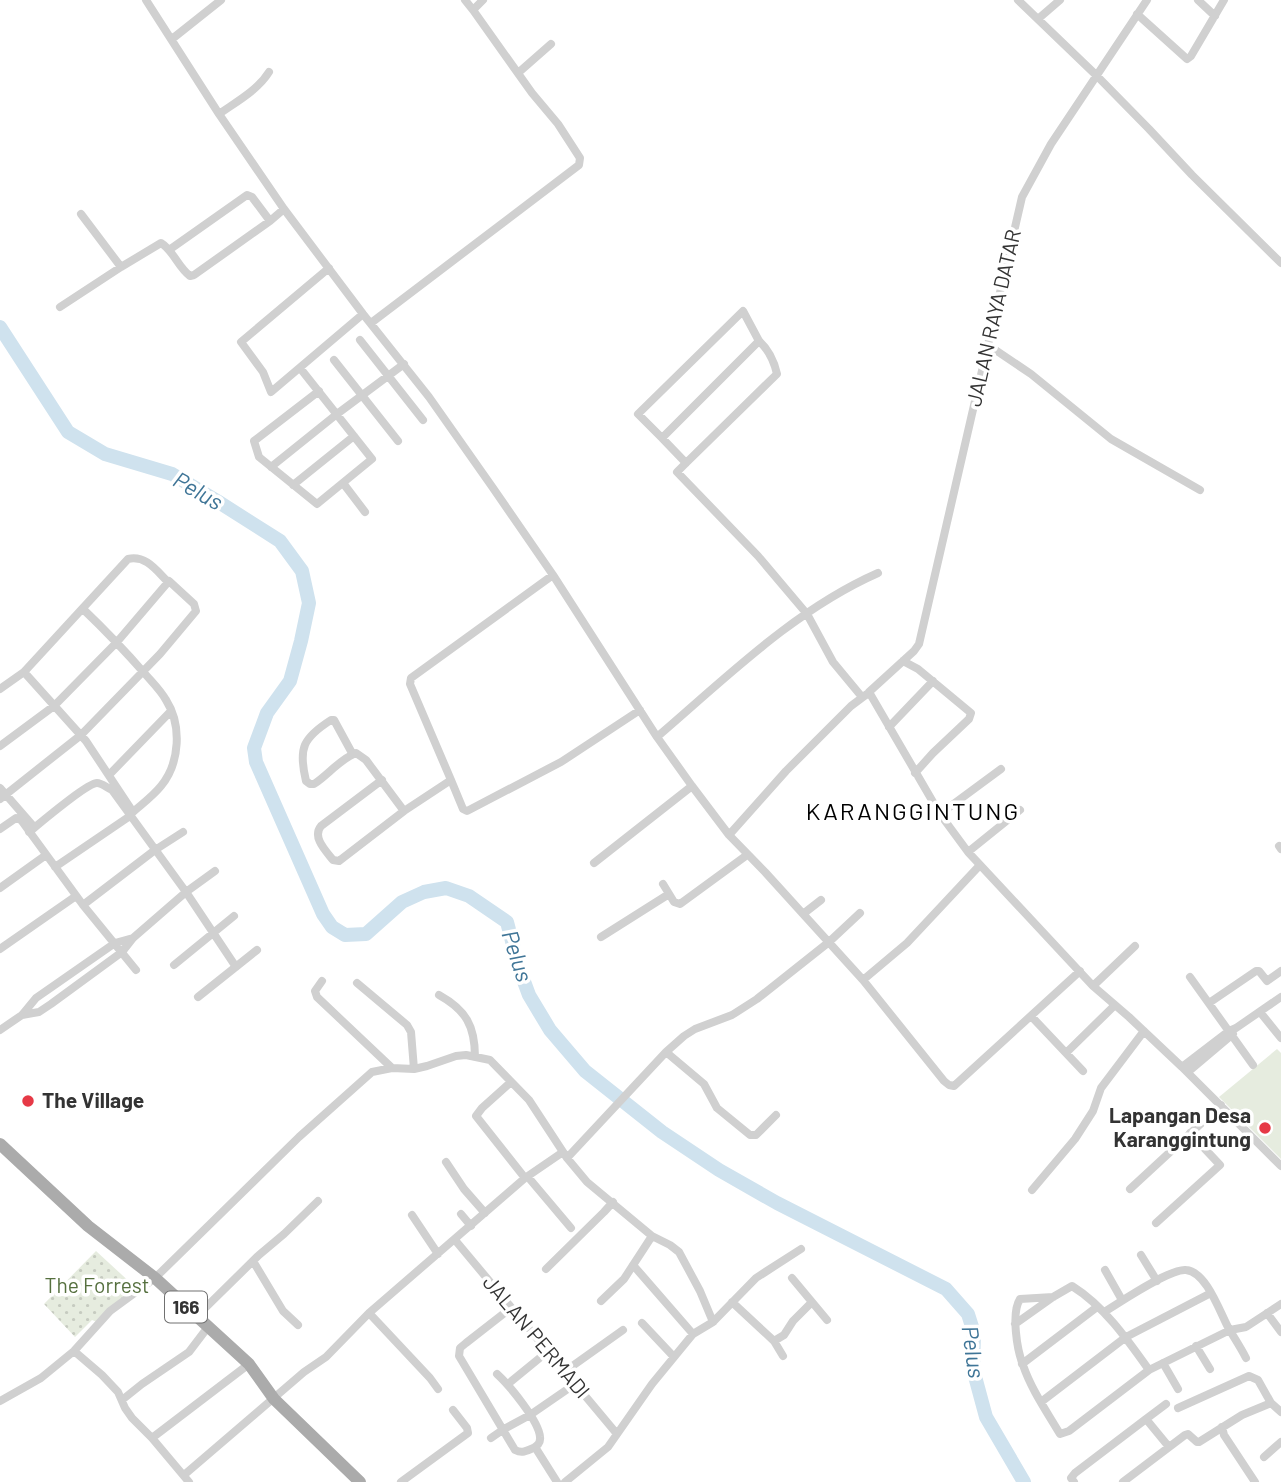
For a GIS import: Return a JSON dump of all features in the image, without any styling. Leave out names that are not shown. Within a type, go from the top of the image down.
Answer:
[{"type":"main road","name":"166","points":[[0,1144],[88,1226],[155,1278],[249,1364],[274,1399],[360,1482]]},
{"type":"street","points":[[146,0],[284,209],[404,364],[553,575],[657,737],[692,786],[729,835],[863,979],[949,1086],[954,1086],[1080,971]]},
{"type":"street","points":[[172,39],[221,0]]},
{"type":"street","points":[[371,323],[579,165],[580,158],[558,124],[531,93],[465,0]]},
{"type":"street","points":[[473,10],[483,0]]},
{"type":"street","points":[[1018,0],[1096,75],[1281,263]]},
{"type":"street","points":[[1038,19],[1060,0]]},
{"type":"street","name":"JALAN RAYA DATAR","points":[[729,835],[786,771],[919,643],[1022,197],[1051,144],[1147,0]]},
{"type":"street","points":[[1198,0],[1215,16]]},
{"type":"street","points":[[1137,14],[1187,59],[1223,0]]},
{"type":"street","points":[[518,73],[551,44]]},
{"type":"street","points":[[219,114],[261,83],[269,72]]},
{"type":"street","points":[[169,250],[247,195],[252,197],[270,221]]},
{"type":"street","points":[[60,307],[161,243],[185,273],[191,276],[284,209]]},
{"type":"street","points":[[81,214],[121,267]]},
{"type":"street","points":[[329,268],[241,342],[263,372],[271,392],[363,314]]},
{"type":"street","points":[[686,463],[638,414],[743,311],[774,361],[777,374],[677,472],[758,556],[807,614],[832,663],[866,695],[889,727],[940,814],[968,852],[1093,986],[1185,1069],[1281,1166]]},
{"type":"street","points":[[360,340],[423,420]]},
{"type":"street","points":[[662,438],[760,341]]},
{"type":"street","points":[[988,345],[1031,374],[1111,439],[1200,490]]},
{"type":"street","points":[[334,360],[398,441]]},
{"type":"street","points":[[271,467],[404,364]]},
{"type":"street","points":[[300,368],[319,391],[372,460],[317,504],[258,457],[254,441],[319,391]]},
{"type":"street","points":[[293,485],[354,436]]},
{"type":"street","points":[[343,483],[365,512]]},
{"type":"street","points":[[0,689],[24,672],[128,559],[144,559],[197,608],[160,654],[81,735],[2,794],[32,830],[46,855],[76,896],[136,970]]},
{"type":"street","points":[[657,737],[754,653],[835,594],[878,573]]},
{"type":"street","points":[[553,575],[411,678],[410,684],[463,809],[470,810],[561,762],[640,710]]},
{"type":"street","points":[[0,746],[54,706],[117,642],[168,582]]},
{"type":"street","points":[[55,867],[132,814],[161,787],[176,753],[177,732],[174,716],[166,699],[117,642],[83,609]]},
{"type":"street","points":[[903,661],[918,669],[968,709],[971,715],[915,773]]},
{"type":"street","points":[[24,672],[81,735],[236,967]]},
{"type":"street","points":[[889,727],[933,681]]},
{"type":"street","points":[[109,775],[171,710]]},
{"type":"street","points":[[352,753],[334,720],[331,720],[319,728],[304,745],[306,780],[314,784],[352,753],[358,754],[366,760],[404,811]]},
{"type":"street","points":[[940,814],[1001,769]]},
{"type":"street","points":[[382,780],[317,830],[319,841],[333,860],[340,861],[404,811],[451,780]]},
{"type":"street","points":[[32,830],[80,791],[96,783],[111,790],[132,814]]},
{"type":"street","points":[[594,863],[692,786]]},
{"type":"street","points":[[968,852],[1020,810]]},
{"type":"street","points":[[0,829],[18,818],[32,830]]},
{"type":"street","points":[[83,905],[183,832]]},
{"type":"street","points":[[0,888],[46,855]]},
{"type":"street","points":[[663,884],[674,902],[680,904],[747,855]]},
{"type":"street","points":[[863,979],[907,943],[980,865]]},
{"type":"street","points":[[22,1015],[39,1012],[122,952],[133,938],[215,871]]},
{"type":"street","points":[[601,937],[669,894]]},
{"type":"street","points":[[0,949],[76,896]]},
{"type":"street","points":[[803,914],[821,900]]},
{"type":"street","points":[[74,1351],[118,1392],[132,1418],[186,1479],[304,1372],[326,1357],[369,1313],[485,1213],[527,1178],[565,1155],[610,1113],[684,1036],[732,1015],[757,999],[829,942],[860,913]]},
{"type":"street","points":[[174,965],[234,916]]},
{"type":"street","points":[[0,1030],[22,1015],[40,995],[114,943],[133,938]]},
{"type":"street","points":[[1093,986],[1135,946]]},
{"type":"street","points":[[198,997],[257,950]]},
{"type":"street","points":[[1209,1003],[1256,971],[1267,981],[1281,971]]},
{"type":"street","points":[[1191,977],[1253,1065]]},
{"type":"street","points":[[322,981],[315,991],[317,997],[392,1068]]},
{"type":"street","points":[[357,984],[407,1026],[411,1032],[414,1069]]},
{"type":"street","points":[[40,995],[48,1006]]},
{"type":"street","points":[[439,995],[462,1011],[473,1038],[475,1057]]},
{"type":"street","points":[[1185,1069],[1281,997]]},
{"type":"street","points":[[1066,1053],[1115,1004]]},
{"type":"street","points":[[1260,1012],[1281,1038]]},
{"type":"street","points":[[1031,1016],[1083,1071]]},
{"type":"street","points":[[1032,1190],[1075,1139],[1093,1111],[1101,1088],[1144,1031]]},
{"type":"street","points":[[666,1052],[704,1084],[722,1113],[750,1135],[756,1135],[776,1115]]},
{"type":"street","points":[[0,1401],[41,1378],[74,1351],[110,1311],[155,1278],[299,1138],[372,1072],[392,1068],[414,1069],[456,1056],[467,1055],[490,1060],[529,1100],[565,1155],[608,1208],[650,1239],[670,1245],[679,1252],[713,1322]]},
{"type":"street","points":[[511,1082],[482,1108],[476,1117],[571,1228]]},
{"type":"street","points":[[1130,1189],[1221,1105]]},
{"type":"street","points":[[1156,1223],[1220,1165],[1190,1133]]},
{"type":"street","points":[[446,1162],[464,1189],[485,1213]]},
{"type":"street","points":[[197,1316],[317,1201]]},
{"type":"street","points":[[546,1269],[608,1208]]},
{"type":"street","points":[[461,1214],[471,1226]]},
{"type":"street","points":[[412,1215],[438,1254]]},
{"type":"street","points":[[601,1301],[624,1279],[650,1239]]},
{"type":"street","name":"JALAN PERMADI","points":[[455,1240],[617,1434]]},
{"type":"street","points":[[565,1482],[605,1451],[652,1384],[693,1335],[713,1322],[756,1278],[801,1249]]},
{"type":"street","points":[[1142,1255],[1157,1280]]},
{"type":"street","points":[[253,1261],[282,1311],[298,1325]]},
{"type":"street","points":[[634,1265],[693,1335]]},
{"type":"street","points":[[1105,1270],[1122,1300]]},
{"type":"street","points":[[1022,1364],[1100,1310],[1157,1280],[1178,1271],[1188,1270],[1197,1274],[1212,1293],[1246,1358]]},
{"type":"street","points":[[792,1278],[827,1320]]},
{"type":"street","points":[[1015,1324],[1072,1286],[1126,1337],[1149,1370]]},
{"type":"street","points":[[1041,1402],[1126,1337],[1212,1293]]},
{"type":"street","points":[[1053,1297],[1020,1299],[1017,1303],[1015,1324],[1022,1364],[1060,1434],[1149,1370],[1230,1330],[1246,1327],[1281,1304]]},
{"type":"street","points":[[732,1302],[774,1341],[783,1356]]},
{"type":"street","points":[[774,1341],[787,1332],[793,1321],[812,1302]]},
{"type":"street","points":[[497,1374],[508,1384],[530,1415],[540,1436],[535,1447],[524,1452],[515,1450],[458,1352],[511,1308]]},
{"type":"street","points":[[369,1313],[438,1389]]},
{"type":"street","points":[[1268,1313],[1281,1332]]},
{"type":"street","points":[[642,1323],[674,1357]]},
{"type":"street","points":[[122,1400],[189,1352],[208,1327]]},
{"type":"street","points":[[564,1372],[623,1330]]},
{"type":"street","points":[[1196,1346],[1210,1369]]},
{"type":"street","points":[[508,1384],[547,1352]]},
{"type":"street","points":[[1163,1363],[1178,1389]]},
{"type":"street","points":[[152,1438],[249,1364]]},
{"type":"street","points":[[1178,1408],[1249,1376],[1258,1380],[1271,1403],[1281,1412]]},
{"type":"street","points":[[491,1438],[575,1384]]},
{"type":"street","points":[[1123,1482],[1188,1434],[1199,1442],[1242,1415],[1271,1403]]},
{"type":"street","points":[[1074,1482],[1071,1478],[1075,1473],[1166,1404]]},
{"type":"street","points":[[401,1482],[468,1433],[453,1410]]},
{"type":"street","points":[[1146,1419],[1169,1447]]},
{"type":"street","points":[[1222,1427],[1224,1435],[1255,1482]]},
{"type":"street","points":[[1264,1457],[1281,1442]]},
{"type":"street","points":[[535,1447],[557,1482]]},
{"type":"green space","name":"Lapangan Desa Karanggintung","points":[[1277,1049],[1281,1053],[1281,1159],[1219,1097]]},
{"type":"green space","name":"The Forrest","points":[[96,1251],[134,1286],[97,1322],[92,1320],[75,1337],[44,1304]]},
{"type":"waterway","name":"Pelus","points":[[0,327],[68,432],[105,454],[172,474],[280,541],[302,571],[309,603],[301,641],[290,681],[267,713],[254,748],[256,762],[323,914],[332,927],[345,935],[366,934],[402,902],[424,892],[446,888],[469,896],[507,922],[529,995],[550,1030],[585,1071],[662,1132],[719,1170],[777,1203],[946,1289],[968,1314],[974,1333],[973,1369],[986,1417],[1024,1482]]},
{"type":"place","name":"The Village","points":[[28,1101]]},
{"type":"place","name":"Lapangan Desa Karanggintung","points":[[1265,1128]]},
{"type":"district","name":"KARANGGINTUNG","points":[[913,812]]}]
